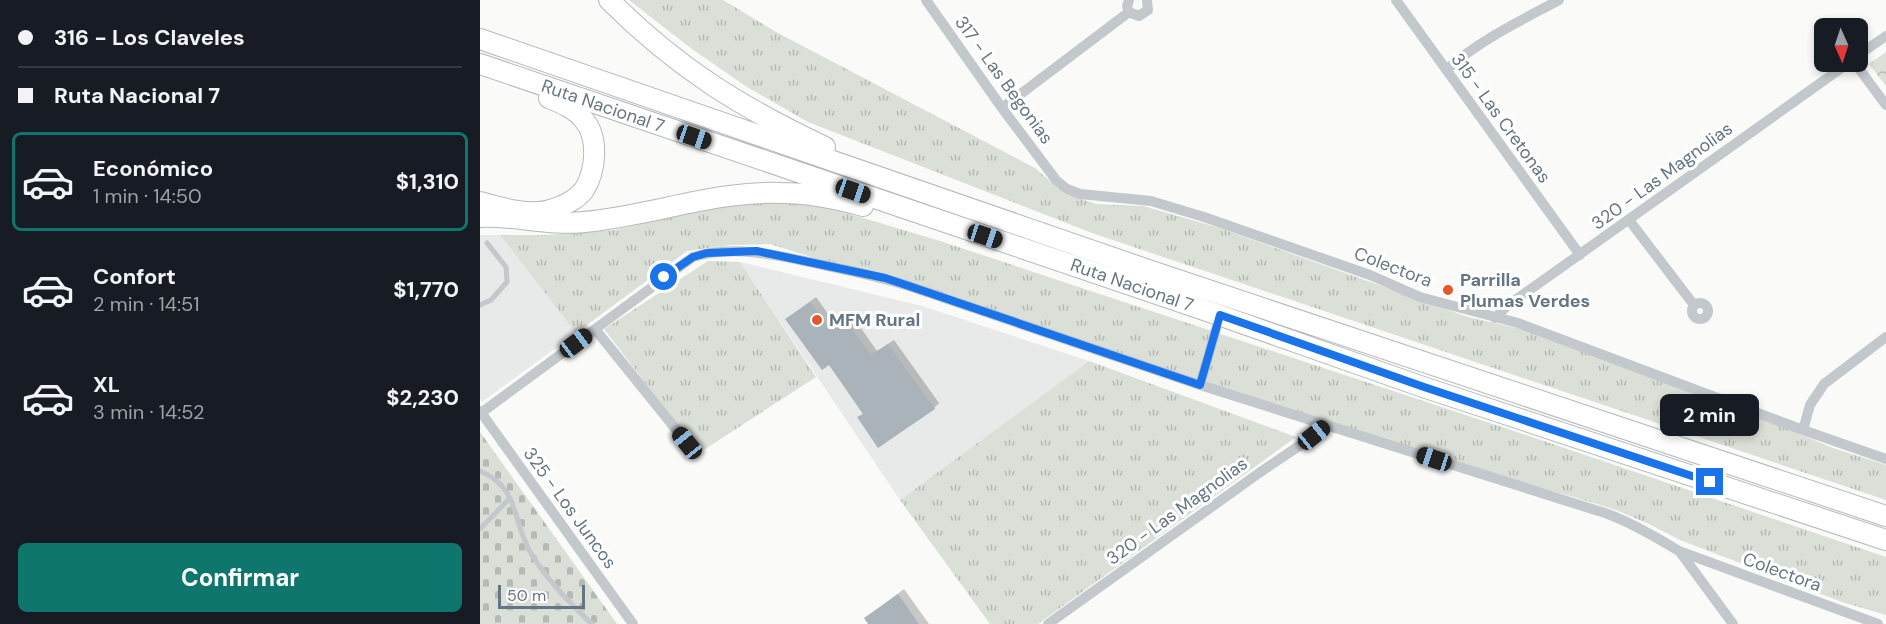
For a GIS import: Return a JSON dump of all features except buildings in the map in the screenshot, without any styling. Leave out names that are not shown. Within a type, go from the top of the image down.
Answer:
[{"type":"highway","points":[[609,0],[652,40],[720,92],[777,124],[911,188]]},
{"type":"highway","name":"Ruta Nacional 7","points":[[480,39],[1157,273],[1886,516]]},
{"type":"highway","name":"Ruta Nacional 7","points":[[480,64],[1220,315],[1424,387],[1886,540]]},
{"type":"highway","points":[[480,202],[534,212],[551,210],[572,201],[583,191],[592,171],[594,153],[592,138],[584,119],[513,76]]},
{"type":"highway","points":[[480,217],[581,223],[616,219],[722,198],[783,193],[848,202],[881,211],[943,222]]},
{"type":"street","name":"317 - Las Begonias","points":[[926,0],[1056,180]]},
{"type":"street","points":[[1129,0],[1127,6],[1129,12],[1135,16],[1143,15],[1148,10],[1147,0]]},
{"type":"street","name":"315 - Las Cretonas","points":[[1396,0],[1580,255]]},
{"type":"street","points":[[1446,70],[1501,31],[1559,0]]},
{"type":"street","points":[[1002,108],[1129,12]]},
{"type":"street","points":[[1868,48],[1886,36]]},
{"type":"street","name":"320 - Las Magnolias","points":[[1496,318],[1507,306],[1838,72]]},
{"type":"street","points":[[1860,72],[1886,105]]},
{"type":"street","name":"Colectora","points":[[1056,180],[1067,189],[1080,194],[1151,201],[1204,217],[1370,275],[1420,297],[1518,323],[1886,459]]},
{"type":"street","points":[[1629,220],[1694,305]]},
{"type":"street","name":"Colectora","points":[[481,412],[693,257],[737,250],[757,251],[885,278],[1200,385],[1608,514],[1643,530],[1679,551],[1878,624]]},
{"type":"street","points":[[1200,385],[1220,315]]},
{"type":"street","points":[[595,329],[687,443]]},
{"type":"street","points":[[1803,430],[1810,405],[1824,384],[1886,337]]},
{"type":"street","name":"325 - Los Juncos","points":[[481,412],[633,624]]},
{"type":"street","name":"320 - Las Magnolias","points":[[1048,624],[1326,425]]},
{"type":"street","points":[[1679,551],[1733,624]]},
{"type":"lane","points":[[480,305],[491,300],[507,282],[506,267],[488,243]]},
{"type":"lane","points":[[480,471],[496,478],[504,486],[529,549],[559,590],[592,624]]},
{"type":"lane","points":[[480,529],[510,498]]},
{"type":"lane","points":[[480,519],[492,517]]},
{"type":"shaded area","points":[[480,235],[500,235],[576,333],[482,402],[480,399]]},
{"type":"shaded area","points":[[740,262],[922,306],[1089,361],[900,500]]},
{"type":"green space","points":[[629,0],[723,0],[776,32],[1035,168],[1065,194],[1097,204],[1143,206],[1220,228],[1468,317],[1526,330],[1833,448],[1886,465],[1886,500],[1092,233],[808,122],[747,87],[692,49]]},
{"type":"green space","points":[[1886,52],[1886,86],[1869,64]]},
{"type":"green space","points":[[743,201],[820,205],[940,241],[1886,557],[1886,615],[1842,602],[1680,540],[1616,510],[1461,466],[770,244],[730,245],[687,251],[576,333],[500,235],[546,235],[614,230]]},
{"type":"green space","points":[[708,261],[740,262],[816,377],[699,453],[604,329]]},
{"type":"green space","points":[[1089,361],[1296,437],[1038,624],[990,624],[900,500]]},
{"type":"green space","points":[[480,432],[617,624],[480,624]]},
{"type":"place","name":"Parrilla Plumas Verdes","points":[[1448,290]]},
{"type":"place","name":"MFM Rural","points":[[817,320]]},
{"type":"route","points":[[664,277],[693,257],[707,253],[757,251],[885,278],[1200,385],[1220,315],[1424,387],[1710,482]]}]
